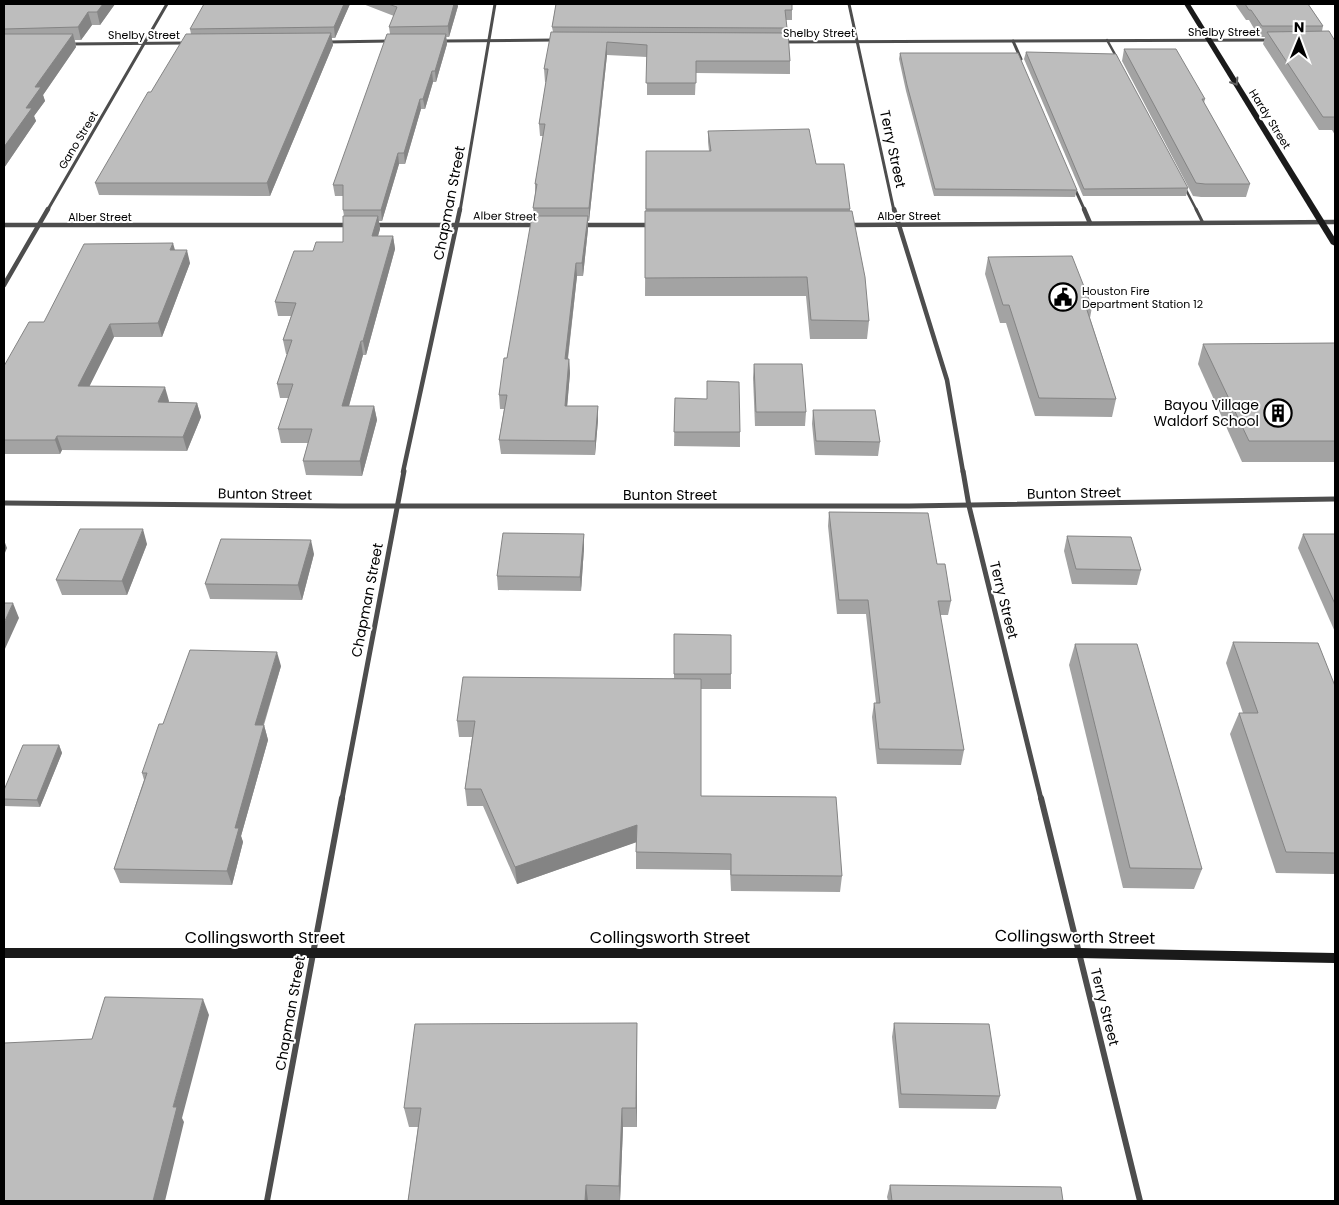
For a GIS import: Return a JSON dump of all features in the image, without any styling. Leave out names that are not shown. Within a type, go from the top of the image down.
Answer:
[{"type":"main road","name":"Hardy Street","points":[[1187,4],[1335,244]]},
{"type":"main road","name":"Collingsworth Street","points":[[4,953],[1080,953],[1335,958]]},
{"type":"street","name":"Gano Street","points":[[4,285],[37,225],[167,4]]},
{"type":"street","name":"Chapman Street","points":[[267,1201],[396,506],[458,224],[494,4]]},
{"type":"street","name":"Terry Street","points":[[849,4],[897,224],[947,380],[969,506],[1140,1201]]},
{"type":"street","points":[[440,41],[557,40]]},
{"type":"street","name":"Shelby Street","points":[[781,42],[1278,40]]},
{"type":"street","points":[[322,42],[400,41]]},
{"type":"street","points":[[1013,41],[1024,68]]},
{"type":"street","name":"Shelby Street","points":[[60,44],[194,43]]},
{"type":"street","points":[[1071,178],[1090,223]]},
{"type":"street","name":"Alber Street","points":[[846,225],[1335,222]]},
{"type":"street","name":"Alber Street","points":[[4,225],[355,225]]},
{"type":"street","name":"Alber Street","points":[[365,225],[546,225]]},
{"type":"street","points":[[576,225],[656,225]]},
{"type":"street","name":"Bunton Street","points":[[4,502],[396,506],[969,506],[1335,499]]},
{"type":"lane","points":[[1107,40],[1121,66]]},
{"type":"lane","points":[[1185,188],[1203,223]]},
{"type":"building","points":[[4,4],[103,4],[97,12],[88,12],[78,27],[4,29]]},
{"type":"building","points":[[204,4],[344,4],[334,27],[190,29]]},
{"type":"building","points":[[388,4],[454,4],[448,26],[389,27],[397,7]]},
{"type":"building","points":[[556,4],[792,4],[792,10],[785,10],[787,28],[552,27]]},
{"type":"building","points":[[1245,4],[1308,4],[1323,26],[1262,26]]},
{"type":"building","points":[[1329,31],[1335,41],[1335,117],[1323,117],[1267,32]]},
{"type":"building","points":[[551,32],[788,33],[790,61],[696,61],[696,83],[646,83],[647,45],[607,42],[589,208],[533,208],[545,124],[539,124],[548,69],[544,69]]},
{"type":"building","points":[[331,33],[267,183],[95,183],[148,92],[151,92],[186,34]]},
{"type":"building","points":[[4,34],[73,34],[35,87],[41,87],[26,108],[32,108],[4,147]]},
{"type":"building","points":[[387,34],[446,34],[435,71],[432,71],[423,99],[420,99],[404,153],[398,153],[381,210],[343,210],[343,185],[333,185]]},
{"type":"building","points":[[1124,49],[1176,49],[1250,184],[1196,183]]},
{"type":"building","points":[[1026,52],[1116,54],[1188,188],[1084,189]]},
{"type":"building","points":[[900,53],[1018,53],[1077,190],[935,189]]},
{"type":"building","points":[[809,129],[816,164],[844,164],[850,209],[646,209],[646,151],[711,151],[708,131]]},
{"type":"building","points":[[645,211],[852,211],[865,277],[869,321],[811,320],[807,277],[645,278]]},
{"type":"building","points":[[343,216],[378,216],[372,236],[393,236],[342,406],[374,406],[360,461],[303,461],[312,429],[278,429],[293,384],[277,384],[292,340],[283,340],[296,303],[275,302],[294,251],[313,251],[316,242],[343,242]]},
{"type":"building","points":[[532,216],[588,216],[582,263],[576,263],[565,359],[569,359],[565,406],[598,406],[595,441],[499,440],[507,395],[499,395],[504,358],[507,358]]},
{"type":"building","points":[[173,243],[170,250],[187,250],[158,323],[110,324],[78,386],[165,387],[158,402],[197,403],[183,437],[57,436],[55,440],[4,440],[4,366],[29,322],[44,322],[84,244]]},
{"type":"building","points":[[1072,256],[1092,307],[1086,307],[1116,399],[1039,398],[1009,305],[1003,305],[988,257]]},
{"type":"building","name":"Bayou Village Waldorf School","points":[[1335,343],[1335,441],[1249,441],[1203,344]]},
{"type":"building","points":[[754,364],[802,364],[806,412],[756,412]]},
{"type":"building","points":[[707,381],[739,382],[740,432],[674,432],[675,398],[707,399]]},
{"type":"building","points":[[813,410],[875,410],[880,442],[816,441]]},
{"type":"building","points":[[829,512],[928,513],[937,564],[945,564],[951,601],[938,601],[964,750],[879,749],[874,703],[880,703],[868,600],[839,600]]},
{"type":"building","points":[[80,529],[143,529],[122,581],[56,580]]},
{"type":"building","points":[[503,533],[584,534],[580,577],[497,576]]},
{"type":"building","points":[[1303,534],[1335,534],[1335,604]]},
{"type":"building","points":[[1067,536],[1131,537],[1141,570],[1076,569]]},
{"type":"building","points":[[221,539],[311,540],[298,585],[205,584]]},
{"type":"building","points":[[4,603],[13,603],[4,623]]},
{"type":"building","points":[[674,634],[731,635],[731,674],[674,674]]},
{"type":"building","points":[[1233,642],[1318,643],[1335,686],[1335,853],[1286,852],[1239,713],[1258,713]]},
{"type":"building","points":[[1075,644],[1137,644],[1202,869],[1130,868]]},
{"type":"building","points":[[190,650],[277,652],[255,725],[264,725],[235,828],[239,828],[227,871],[114,869],[147,773],[142,773],[159,724],[163,724]]},
{"type":"building","points":[[463,677],[701,679],[701,796],[836,797],[842,876],[731,875],[731,854],[636,852],[637,825],[515,867],[481,789],[465,789],[475,721],[457,721]]},
{"type":"building","points":[[23,745],[59,745],[37,800],[4,799],[4,790]]},
{"type":"building","points":[[105,997],[203,999],[173,1107],[177,1107],[153,1201],[4,1201],[4,1043],[92,1039]]},
{"type":"building","points":[[637,1023],[636,1108],[622,1108],[619,1186],[586,1185],[585,1201],[408,1201],[421,1108],[404,1108],[415,1024]]},
{"type":"building","points":[[894,1023],[989,1024],[1000,1096],[901,1094]]},
{"type":"building","points":[[890,1185],[1061,1187],[1063,1201],[892,1201]]},
{"type":"place","name":"Houston Fire Department Station 12","points":[[1063,297]]},
{"type":"place","name":"Bayou Village Waldorf School","points":[[1278,413]]}]
